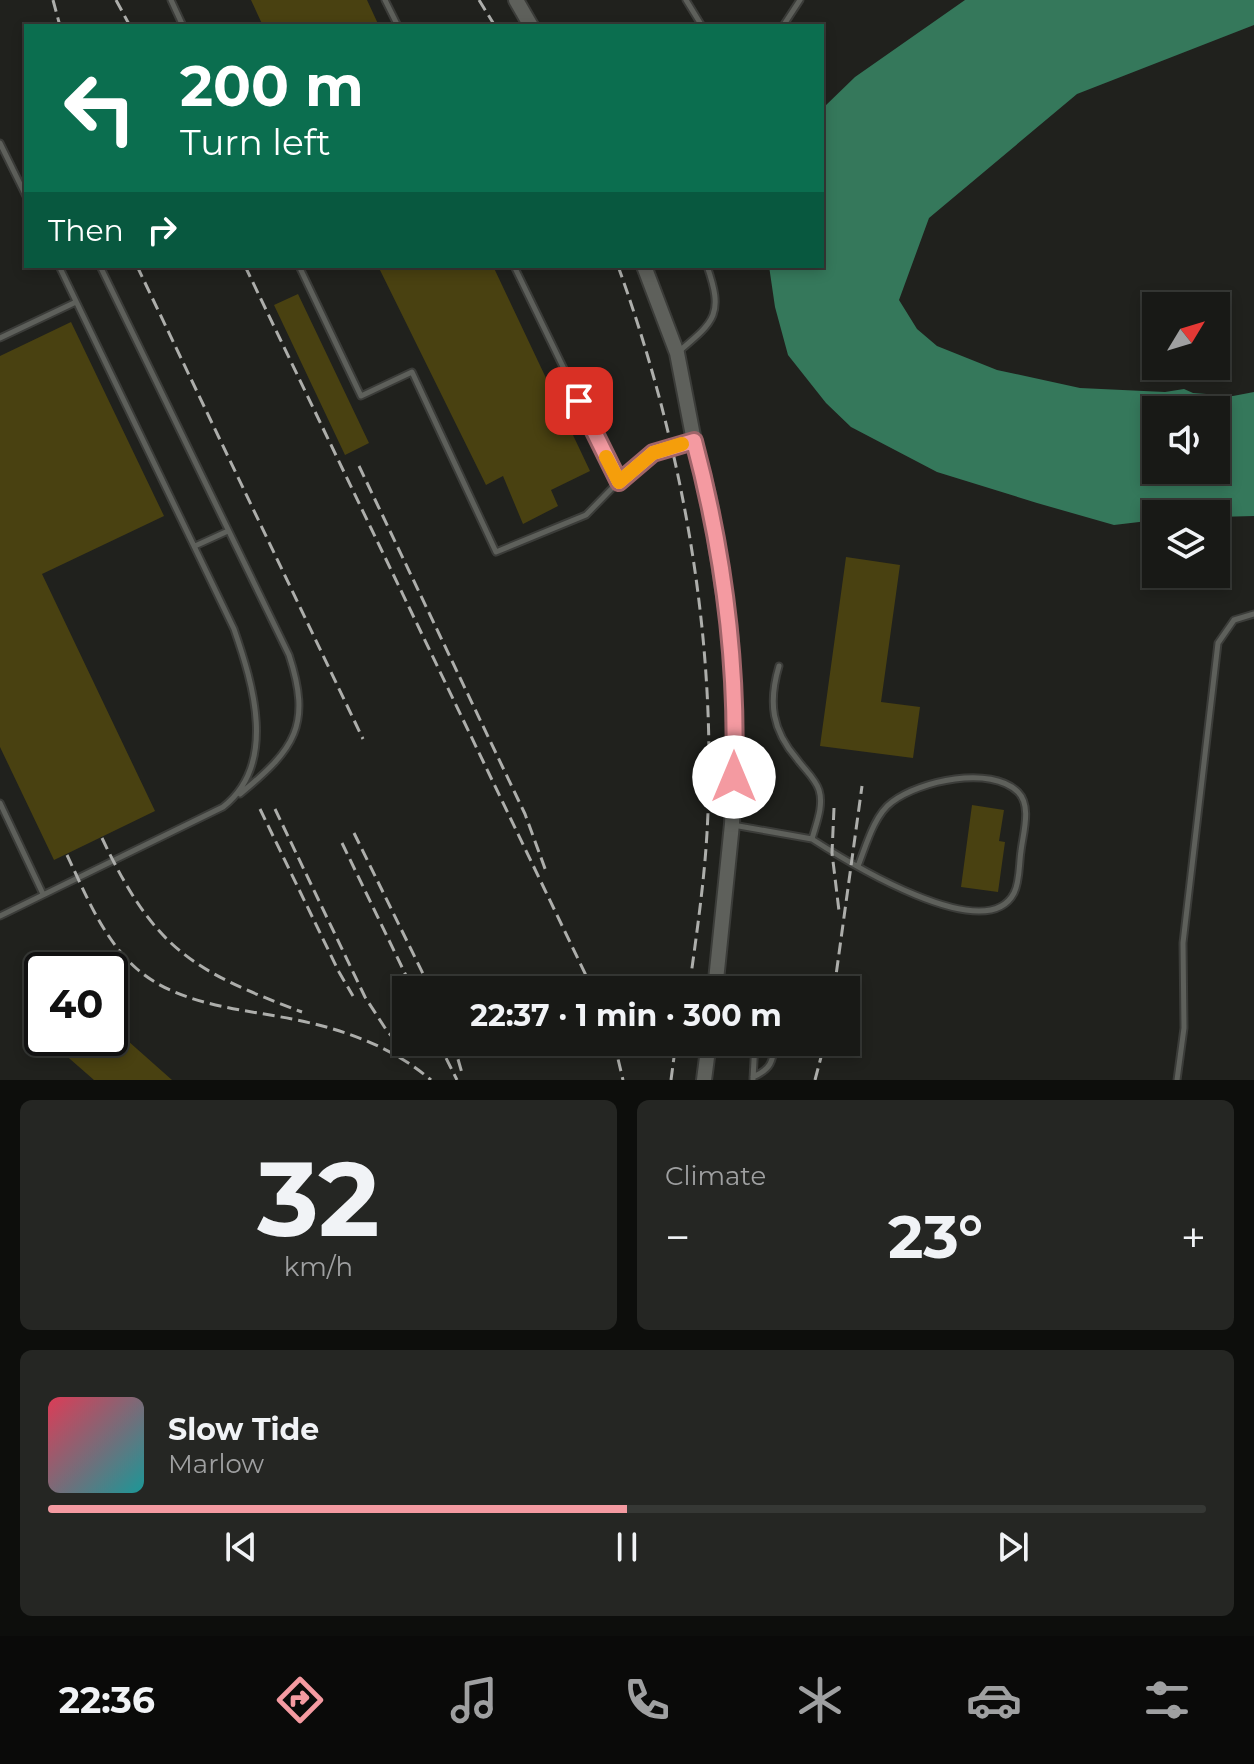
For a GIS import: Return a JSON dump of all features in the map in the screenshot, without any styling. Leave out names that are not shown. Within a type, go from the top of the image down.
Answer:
[{"type":"street","points":[[516,0],[530,24]]},
{"type":"street","points":[[645,268],[677,353],[709,498],[731,640],[735,753],[732,824],[716,976]]},
{"type":"street","points":[[704,1080],[707,1056]]},
{"type":"lane","points":[[171,0],[182,24]]},
{"type":"lane","points":[[385,0],[397,24]]},
{"type":"lane","points":[[686,0],[701,24]]},
{"type":"lane","points":[[784,24],[800,0]]},
{"type":"lane","points":[[0,143],[24,192]]},
{"type":"lane","points":[[60,268],[234,629],[248,669],[256,706],[257,738],[253,763],[235,798]]},
{"type":"lane","points":[[0,916],[223,807],[274,763],[291,742],[298,727],[300,703],[297,679],[289,655],[101,268]]},
{"type":"lane","points":[[300,268],[361,396],[412,372],[496,552],[586,515],[653,453],[694,441]]},
{"type":"lane","points":[[515,268],[619,482]]},
{"type":"lane","points":[[677,353],[713,318],[715,288],[708,268]]},
{"type":"lane","points":[[0,338],[76,302]]},
{"type":"lane","points":[[195,546],[228,531]]},
{"type":"lane","points":[[1177,1080],[1184,1028],[1183,943],[1218,643],[1234,620],[1254,614]]},
{"type":"lane","points":[[779,666],[775,681],[774,724],[781,741],[814,780],[819,792],[819,812],[812,839]]},
{"type":"lane","points":[[732,824],[812,839],[888,884],[958,909],[979,912],[1002,906],[1015,892],[1026,813],[1020,794],[1005,783],[982,777],[927,783],[890,803],[876,825],[858,866]]},
{"type":"lane","points":[[0,803],[43,894]]},
{"type":"lane","points":[[753,1079],[754,1056]]},
{"type":"lane","points":[[753,1079],[768,1070],[774,1056]]},
{"type":"shaded area","points":[[965,0],[1254,0],[1254,25],[1077,94],[929,218],[899,300],[917,329],[937,346],[997,370],[1080,388],[1165,392],[1184,389],[1193,393],[1233,396],[1254,392],[1254,516],[1230,517],[1230,500],[1142,500],[1142,522],[1114,525],[937,472],[851,427],[826,403],[788,355],[775,307],[769,268],[824,268],[824,107],[855,77]]},
{"type":"building","points":[[251,0],[367,0],[378,24],[262,24]]},
{"type":"building","points":[[379,268],[494,268],[590,471],[551,490],[558,506],[523,524],[503,476],[486,485]]},
{"type":"building","points":[[298,294],[369,443],[345,455],[274,305]]},
{"type":"building","points":[[71,322],[164,516],[42,574],[155,811],[54,860],[0,747],[0,356]]},
{"type":"building","points":[[846,557],[900,565],[881,702],[920,707],[913,758],[820,746]]},
{"type":"building","points":[[972,805],[1004,810],[999,841],[1005,842],[998,892],[961,887]]},
{"type":"building","points":[[128,1041],[172,1080],[94,1080],[67,1056],[128,1056]]},
{"type":"railway","points":[[53,0],[59,24]]},
{"type":"railway","points":[[116,0],[129,24]]},
{"type":"railway","points":[[479,0],[494,24]]},
{"type":"railway","points":[[138,268],[363,739]]},
{"type":"railway","points":[[246,268],[586,976]]},
{"type":"railway","points":[[619,268],[641,334],[678,474],[701,617],[707,689],[707,833],[691,976]]},
{"type":"railway","points":[[359,466],[525,814],[547,874]]},
{"type":"railway","points":[[836,976],[862,786]]},
{"type":"railway","points":[[834,808],[832,853],[839,911]]},
{"type":"railway","points":[[260,809],[353,996]]},
{"type":"railway","points":[[275,809],[365,997],[387,1031],[410,1057]]},
{"type":"railway","points":[[354,833],[424,976]]},
{"type":"railway","points":[[102,838],[139,906],[180,950],[231,983],[302,1012]]},
{"type":"railway","points":[[342,843],[406,976]]},
{"type":"railway","points":[[67,855],[96,916],[114,944],[153,981],[171,991],[211,1004],[311,1023],[366,1040],[400,1058],[431,1080]]},
{"type":"railway","points":[[445,1056],[457,1080]]},
{"type":"railway","points":[[457,1056],[462,1073]]},
{"type":"railway","points":[[617,1056],[623,1080]]},
{"type":"railway","points":[[671,1080],[674,1056]]},
{"type":"railway","points":[[815,1080],[821,1056]]},
{"type":"slow traffic","points":[[606,457],[619,482],[653,453],[682,444]]},
{"type":"route","points":[[579,401],[619,482],[653,453],[694,441],[709,498],[731,640],[734,777]]}]
